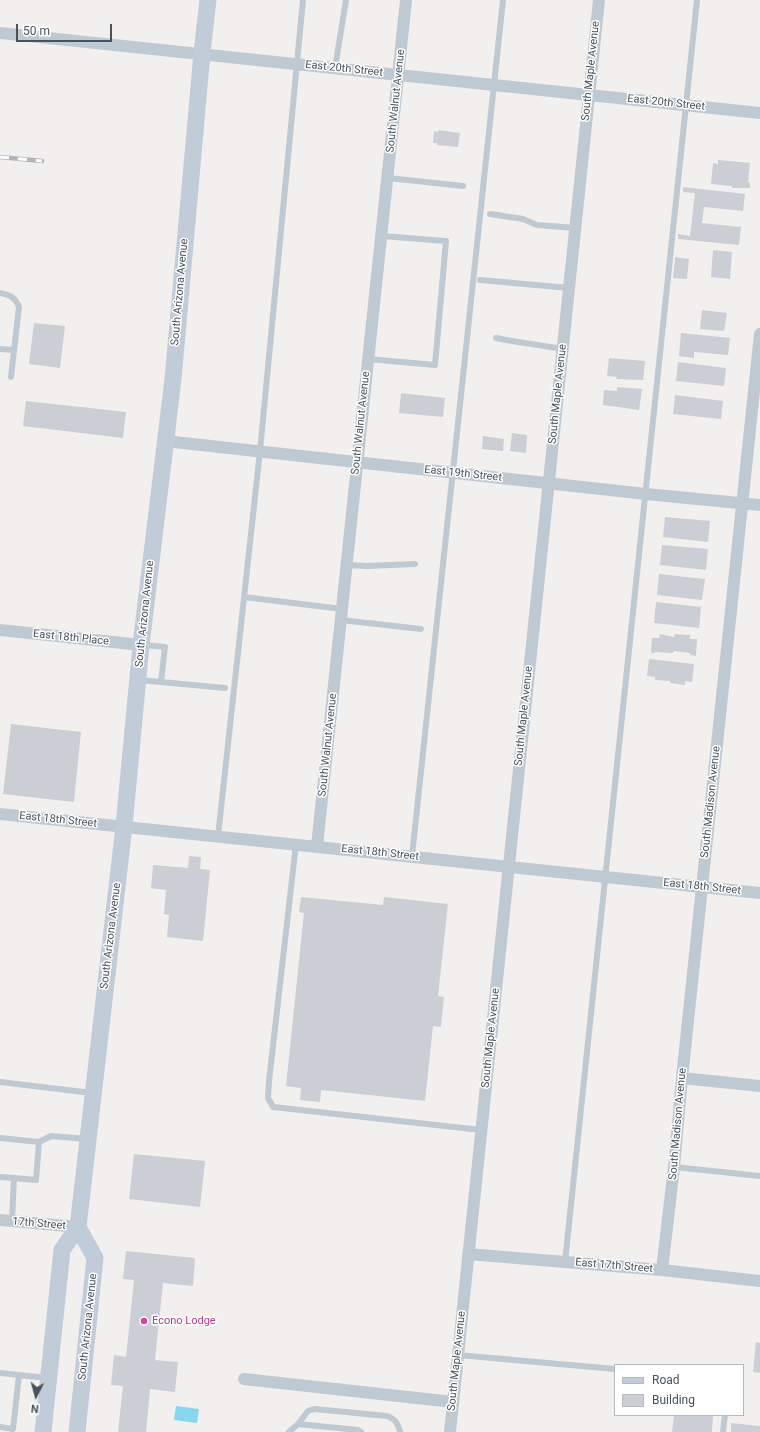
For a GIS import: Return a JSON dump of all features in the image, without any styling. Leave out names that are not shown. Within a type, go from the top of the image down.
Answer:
[{"type":"street","name":"South Arizona Avenue","points":[[43,1432],[62,1250],[78,1227],[92,1093],[124,826],[138,680],[173,379],[208,0]]},
{"type":"street","name":"South Walnut Avenue","points":[[318,846],[406,0]]},
{"type":"street","name":"South Maple Avenue","points":[[450,1432],[599,0]]},
{"type":"street","name":"East 20th Street","points":[[0,33],[202,53],[760,113]]},
{"type":"street","name":"South Madison Avenue","points":[[662,1270],[674,1167],[760,334]]},
{"type":"street","name":"East 19th Street","points":[[165,441],[646,494],[760,505]]},
{"type":"street","name":"East 18th Place","points":[[0,630],[142,645]]},
{"type":"street","name":"East 18th Street","points":[[0,814],[760,893]]},
{"type":"street","points":[[682,1078],[760,1086]]},
{"type":"street","name":"17th Street","points":[[6,1220],[78,1227]]},
{"type":"street","name":"South Arizona Avenue","points":[[76,1432],[95,1258],[78,1227]]},
{"type":"street","name":"East 17th Street","points":[[468,1254],[662,1270],[760,1281]]},
{"type":"street","points":[[244,1379],[453,1402]]},
{"type":"lane","points":[[218,836],[260,451],[303,0]]},
{"type":"lane","points":[[335,68],[346,0]]},
{"type":"lane","points":[[412,856],[503,0]]},
{"type":"lane","points":[[565,1262],[697,0]]},
{"type":"lane","points":[[388,178],[463,186]]},
{"type":"lane","points":[[490,214],[523,219],[537,225],[575,228]]},
{"type":"lane","points":[[368,359],[435,365],[446,241],[382,236]]},
{"type":"lane","points":[[480,280],[569,288]]},
{"type":"lane","points":[[0,293],[10,296],[16,300],[19,307],[11,378]]},
{"type":"lane","points":[[496,338],[562,348]]},
{"type":"lane","points":[[0,349],[14,350]]},
{"type":"lane","points":[[347,566],[415,564]]},
{"type":"lane","points":[[244,597],[421,629]]},
{"type":"lane","points":[[142,645],[164,647],[161,682]]},
{"type":"lane","points":[[138,680],[225,688]]},
{"type":"lane","points":[[296,844],[268,1086],[268,1098],[273,1107],[481,1130]]},
{"type":"lane","points":[[0,1082],[92,1093]]},
{"type":"lane","points":[[0,1138],[39,1142],[51,1136],[87,1139]]},
{"type":"lane","points":[[0,1176],[36,1180],[39,1142]]},
{"type":"lane","points":[[674,1167],[760,1176]]},
{"type":"lane","points":[[6,1220],[14,1178]]},
{"type":"lane","points":[[458,1355],[614,1369]]},
{"type":"lane","points":[[0,1373],[49,1379]]},
{"type":"lane","points":[[0,1427],[13,1429],[18,1375]]},
{"type":"lane","points":[[290,1432],[308,1411],[314,1410],[386,1416],[394,1419],[399,1425],[400,1432]]},
{"type":"lane","points":[[723,1432],[725,1416]]},
{"type":"lane","points":[[298,1424],[358,1430],[361,1432]]},
{"type":"water","points":[[176,1406],[199,1409],[197,1423],[174,1420]]},
{"type":"building","points":[[438,130],[460,133],[458,147],[437,145],[437,143],[433,143],[434,131],[438,132]]},
{"type":"building","points":[[718,160],[750,163],[748,182],[750,183],[750,188],[732,188],[732,186],[711,184],[713,163],[718,164]]},
{"type":"building","points":[[683,187],[745,194],[743,211],[704,207],[702,223],[741,227],[739,245],[678,239],[678,234],[690,236],[695,193],[683,192]]},
{"type":"building","points":[[713,250],[732,252],[730,279],[711,277]]},
{"type":"building","points":[[675,257],[689,259],[687,279],[673,278]]},
{"type":"building","points":[[702,310],[727,313],[724,331],[700,329]]},
{"type":"building","points":[[34,323],[65,326],[60,368],[29,364]]},
{"type":"building","points":[[681,333],[730,338],[728,355],[694,352],[694,358],[679,356]]},
{"type":"building","points":[[609,358],[645,361],[643,380],[616,379],[617,377],[607,376]]},
{"type":"building","points":[[678,362],[726,368],[724,386],[676,381]]},
{"type":"building","points":[[617,387],[642,389],[639,410],[603,405],[604,390],[617,391]]},
{"type":"building","points":[[401,393],[445,398],[443,417],[399,413]]},
{"type":"building","points":[[675,395],[723,401],[721,419],[673,414]]},
{"type":"building","points":[[26,401],[126,412],[123,438],[23,426]]},
{"type":"building","points":[[512,433],[527,435],[526,453],[510,451]]},
{"type":"building","points":[[483,436],[504,439],[503,451],[482,449]]},
{"type":"building","points":[[665,517],[710,521],[708,542],[663,537]]},
{"type":"building","points":[[662,545],[708,549],[706,570],[660,565]]},
{"type":"building","points":[[659,574],[705,579],[702,600],[657,595]]},
{"type":"building","points":[[656,602],[701,607],[699,628],[654,623]]},
{"type":"building","points":[[660,634],[674,637],[675,634],[690,635],[690,639],[697,639],[696,656],[690,655],[690,653],[674,651],[673,653],[651,653],[652,638],[659,638]]},
{"type":"building","points":[[649,659],[694,664],[692,682],[685,681],[685,685],[670,683],[670,681],[655,680],[655,677],[647,676]]},
{"type":"building","points":[[11,724],[81,732],[74,802],[3,794]]},
{"type":"building","points":[[189,856],[201,857],[200,869],[210,870],[203,941],[167,937],[169,915],[164,914],[166,890],[151,888],[153,865],[188,868]]},
{"type":"building","points":[[301,897],[383,905],[384,897],[448,904],[438,996],[444,997],[441,1027],[433,1026],[425,1101],[321,1090],[320,1102],[300,1100],[301,1088],[286,1086],[304,913],[299,912]]},
{"type":"building","points":[[134,1154],[205,1161],[200,1207],[129,1199]]},
{"type":"building","name":"Econo Lodge","points":[[126,1251],[195,1258],[193,1286],[163,1283],[155,1360],[178,1362],[175,1392],[150,1389],[146,1432],[118,1432],[123,1386],[111,1385],[114,1355],[126,1357],[134,1280],[123,1279]]},
{"type":"building","points":[[756,1342],[760,1343],[760,1373],[753,1372]]},
{"type":"building","points":[[674,1416],[713,1416],[712,1432],[672,1432]]},
{"type":"building","points":[[731,1423],[760,1426],[760,1432],[731,1432]]},
{"type":"railway","points":[[0,157],[42,161]]},
{"type":"place","name":"Econo Lodge","points":[[144,1321]]}]
